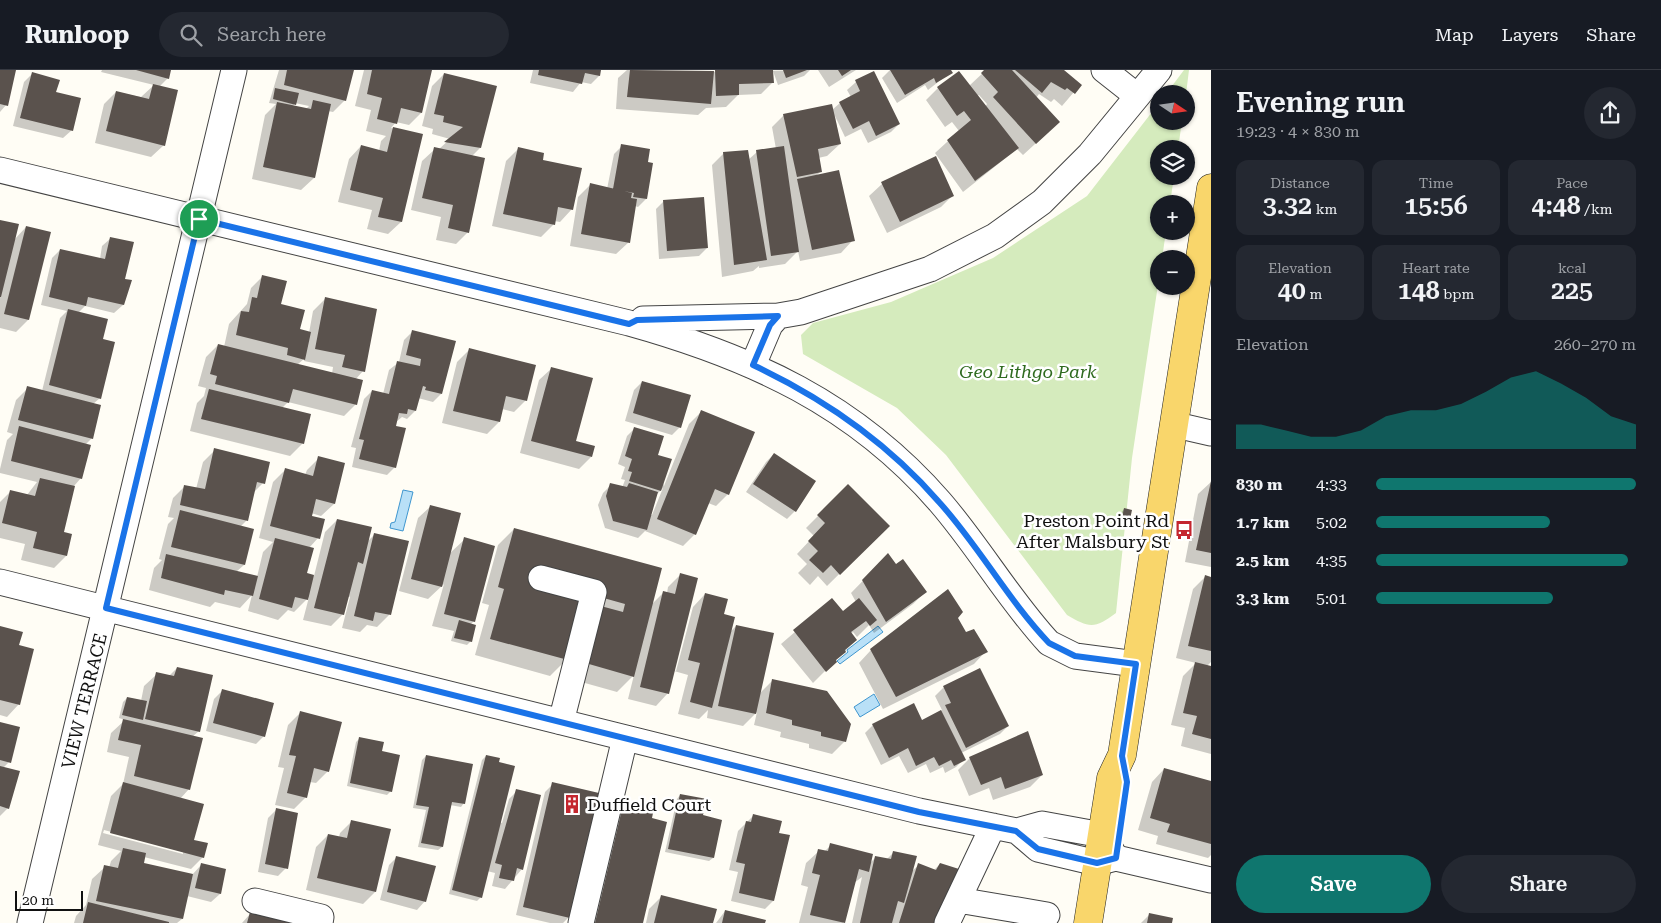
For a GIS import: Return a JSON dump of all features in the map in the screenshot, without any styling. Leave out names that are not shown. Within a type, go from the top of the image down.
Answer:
[{"type":"main road","points":[[1118,861],[1102,835],[1111,778],[1122,756],[1176,425],[1211,188]]},
{"type":"main road","points":[[1106,923],[1118,861],[1127,782],[1122,756]]},
{"type":"main road","points":[[1088,923],[1118,861]]},
{"type":"street","name":"VIEW TERRACE","points":[[30,923],[234,70]]},
{"type":"street","points":[[1104,70],[1137,96]]},
{"type":"street","points":[[629,324],[637,320],[778,316],[801,312],[930,269],[995,236],[1042,202],[1090,154],[1159,70]]},
{"type":"street","points":[[0,170],[629,324],[702,345],[753,365],[786,380],[835,411],[880,444],[940,502],[1049,643],[1075,656],[1136,664]]},
{"type":"street","points":[[753,365],[770,325],[778,316]]},
{"type":"street","points":[[1176,425],[1211,433]]},
{"type":"street","points":[[541,578],[594,592],[561,722]]},
{"type":"street","points":[[0,582],[919,812],[1005,829],[1042,824],[1102,835]]},
{"type":"street","points":[[581,923],[625,738]]},
{"type":"street","points":[[1005,829],[1038,849],[1118,861],[1211,880]]},
{"type":"street","points":[[947,923],[958,900],[1005,829]]},
{"type":"street","points":[[958,900],[1047,914]]},
{"type":"street","points":[[254,901],[321,917],[320,923]]},
{"type":"green space","points":[[1184,70],[1189,70],[1187,85],[1173,85]]},
{"type":"green space","name":"Geo Lithgo Park","points":[[1150,115],[1150,130],[1181,130],[1179,140],[1150,140],[1150,185],[1173,185],[1171,195],[1150,195],[1150,240],[1165,240],[1163,250],[1150,250],[1150,295],[1156,295],[1132,458],[1116,613],[1103,622],[1092,625],[1067,615],[946,455],[897,408],[803,354],[801,335],[813,323],[891,302],[993,258],[1087,196]]},
{"type":"water","points":[[403,490],[413,492],[403,531],[390,528],[391,523],[395,522]]},
{"type":"water","points":[[878,626],[883,632],[840,664],[837,661],[848,652],[847,650]]},
{"type":"water","points":[[874,694],[880,705],[860,717],[854,707]]},
{"type":"building","points":[[0,70],[16,70],[8,106],[0,104]]},
{"type":"building","points":[[136,70],[171,70],[169,79]]},
{"type":"building","points":[[287,70],[354,70],[346,101],[284,85]]},
{"type":"building","points":[[372,70],[432,70],[422,113],[401,108],[397,124],[377,119],[382,98],[367,94]]},
{"type":"building","points":[[539,70],[601,70],[600,76],[585,73],[582,84],[538,75]]},
{"type":"building","points":[[630,70],[714,71],[711,104],[627,97]]},
{"type":"building","points":[[715,70],[773,70],[774,83],[739,84],[739,95],[716,96]]},
{"type":"building","points":[[783,70],[807,70],[786,78]]},
{"type":"building","points":[[838,70],[851,70],[842,76]]},
{"type":"building","points":[[890,70],[951,70],[953,73],[936,83],[934,78],[905,95]]},
{"type":"building","points":[[984,70],[1012,70],[1060,122],[1036,144],[993,97],[998,92],[981,73]]},
{"type":"building","points":[[1015,70],[1064,70],[1082,85],[1075,94],[1067,88],[1065,90],[1051,82],[1042,93]]},
{"type":"building","points":[[874,71],[900,124],[876,136],[869,121],[853,129],[839,102],[860,91],[855,80]]},
{"type":"building","points":[[959,71],[1019,148],[975,181],[947,140],[971,120],[964,111],[957,116],[937,87]]},
{"type":"building","points":[[32,72],[60,80],[56,92],[81,98],[73,131],[20,118]]},
{"type":"building","points":[[444,73],[497,86],[481,148],[444,142],[463,127],[443,122],[444,116],[434,114]]},
{"type":"building","points":[[153,84],[178,90],[165,146],[106,131],[116,91],[149,99]]},
{"type":"building","points":[[275,88],[299,93],[296,105],[273,99]]},
{"type":"building","points":[[313,100],[331,104],[315,178],[263,167],[277,102],[311,109]]},
{"type":"building","points":[[832,104],[841,144],[818,149],[822,172],[797,177],[783,114]]},
{"type":"building","points":[[393,127],[423,134],[402,222],[378,217],[383,198],[350,190],[361,145],[387,152]]},
{"type":"building","points":[[621,144],[650,149],[648,162],[653,163],[647,199],[633,197],[634,193],[613,189]]},
{"type":"building","points":[[784,146],[799,252],[771,256],[756,150]]},
{"type":"building","points":[[434,147],[485,158],[469,233],[448,228],[453,205],[422,198]]},
{"type":"building","points":[[518,147],[544,153],[543,160],[582,168],[573,210],[558,207],[555,225],[503,214]]},
{"type":"building","points":[[748,150],[767,260],[734,265],[723,152]]},
{"type":"building","points":[[936,156],[954,196],[900,222],[881,182]]},
{"type":"building","points":[[839,170],[855,241],[812,250],[797,179]]},
{"type":"building","points":[[590,183],[632,193],[631,198],[637,199],[630,243],[581,234]]},
{"type":"building","points":[[704,197],[708,248],[667,251],[663,200]]},
{"type":"building","points":[[0,220],[19,224],[1,297],[0,297]]},
{"type":"building","points":[[26,226],[51,232],[29,320],[4,314]]},
{"type":"building","points":[[110,237],[134,242],[125,279],[132,280],[124,305],[88,297],[86,306],[49,297],[60,249],[105,259]]},
{"type":"building","points":[[262,275],[287,281],[281,304],[305,310],[300,329],[311,332],[305,360],[287,355],[288,348],[236,335],[241,311],[249,312],[252,297],[257,298]]},
{"type":"building","points":[[325,297],[377,309],[365,372],[342,367],[345,355],[315,349]]},
{"type":"building","points":[[68,309],[108,319],[103,339],[115,342],[101,399],[49,385]]},
{"type":"building","points":[[412,330],[456,341],[442,394],[425,390],[426,387],[423,386],[416,411],[408,409],[407,414],[399,413],[396,426],[406,428],[396,468],[359,459],[364,440],[359,439],[372,390],[389,394],[397,361],[420,366],[421,359],[406,355]]},
{"type":"building","points":[[218,344],[363,380],[357,405],[293,389],[289,403],[215,384],[217,376],[210,374]]},
{"type":"building","points":[[469,348],[536,365],[527,401],[506,396],[500,422],[453,411]]},
{"type":"building","points":[[551,367],[593,378],[576,441],[595,446],[592,457],[531,441]]},
{"type":"building","points":[[642,381],[691,395],[681,428],[633,413]]},
{"type":"building","points":[[27,386],[101,405],[93,439],[18,420]]},
{"type":"building","points":[[209,389],[311,414],[304,444],[201,419]]},
{"type":"building","points":[[701,410],[755,432],[729,495],[715,489],[696,535],[657,519]]},
{"type":"building","points":[[19,426],[91,445],[82,479],[11,461]]},
{"type":"building","points":[[634,427],[664,436],[658,455],[672,459],[661,491],[629,481],[632,472],[628,471],[632,459],[625,456]]},
{"type":"building","points":[[214,448],[270,462],[265,484],[257,482],[248,521],[180,505],[184,485],[205,489]]},
{"type":"building","points":[[774,453],[816,481],[796,512],[753,484]]},
{"type":"building","points":[[318,456],[345,463],[335,504],[316,499],[312,516],[325,519],[320,539],[270,526],[285,468],[313,476]]},
{"type":"building","points":[[40,478],[75,486],[64,532],[72,534],[67,556],[33,548],[37,532],[2,523],[10,490],[35,496]]},
{"type":"building","points":[[1211,481],[1211,553],[1196,550]]},
{"type":"building","points":[[610,483],[627,487],[629,483],[658,492],[647,530],[613,521],[606,496]]},
{"type":"building","points":[[848,484],[890,526],[840,575],[831,565],[823,573],[809,560],[818,551],[808,541],[825,523],[817,515]]},
{"type":"building","points":[[430,505],[461,513],[442,587],[411,579]]},
{"type":"building","points":[[1124,508],[1132,510],[1129,524],[1121,523]]},
{"type":"building","points":[[180,510],[254,529],[245,565],[171,547]]},
{"type":"building","points":[[337,519],[372,527],[363,564],[358,562],[344,615],[314,608]]},
{"type":"building","points":[[514,528],[662,568],[634,677],[582,662],[597,605],[623,612],[625,604],[600,597],[585,598],[568,660],[490,639],[504,589],[498,587]]},
{"type":"building","points":[[374,533],[409,541],[391,615],[375,612],[373,621],[354,616]]},
{"type":"building","points":[[464,537],[495,546],[475,622],[444,614]]},
{"type":"building","points":[[275,538],[314,548],[307,573],[314,575],[308,600],[295,597],[292,608],[259,599]]},
{"type":"building","points":[[888,553],[896,564],[903,559],[927,592],[886,622],[862,580]]},
{"type":"building","points":[[166,554],[258,576],[253,596],[225,590],[224,595],[161,578]]},
{"type":"building","points":[[680,573],[698,578],[669,694],[640,687],[663,591],[675,594]]},
{"type":"building","points":[[1205,575],[1211,577],[1211,651],[1188,646]]},
{"type":"building","points":[[948,589],[963,612],[958,618],[966,632],[974,629],[988,652],[896,697],[870,649]]},
{"type":"building","points":[[705,593],[728,599],[724,614],[735,617],[712,708],[690,702],[700,663],[688,660]]},
{"type":"building","points":[[832,598],[843,611],[859,598],[877,620],[870,626],[866,621],[851,632],[857,640],[845,650],[846,652],[826,672],[793,630]]},
{"type":"building","points":[[459,620],[476,625],[472,642],[454,638]]},
{"type":"building","points":[[736,625],[774,633],[756,714],[718,706]]},
{"type":"building","points":[[0,626],[23,632],[19,645],[34,649],[20,705],[0,700]]},
{"type":"building","points":[[1195,662],[1211,666],[1211,739],[1192,734],[1197,716],[1183,713]]},
{"type":"building","points":[[177,667],[213,675],[200,732],[145,719],[156,672],[174,676]]},
{"type":"building","points":[[980,668],[1009,726],[966,748],[945,705],[951,703],[943,686]]},
{"type":"building","points":[[772,679],[827,691],[851,724],[846,742],[821,736],[821,732],[792,725],[792,720],[766,713]]},
{"type":"building","points":[[222,689],[274,703],[265,737],[213,723]]},
{"type":"building","points":[[127,697],[147,701],[143,720],[122,715]]},
{"type":"building","points":[[914,703],[922,720],[941,710],[966,760],[954,766],[951,760],[939,766],[934,757],[916,766],[908,748],[889,758],[872,724]]},
{"type":"building","points":[[300,711],[342,722],[329,772],[314,768],[307,798],[287,793],[296,756],[289,755]]},
{"type":"building","points":[[123,719],[203,738],[190,790],[134,776],[141,745],[118,740]]},
{"type":"building","points":[[0,722],[20,727],[11,763],[0,760]]},
{"type":"building","points":[[1028,731],[1043,775],[1005,789],[1001,777],[981,785],[969,757]]},
{"type":"building","points":[[359,737],[384,742],[382,751],[400,755],[392,792],[350,783]]},
{"type":"building","points":[[426,755],[473,764],[465,804],[452,802],[443,847],[421,843],[429,807],[416,805]]},
{"type":"building","points":[[486,755],[500,758],[499,762],[515,766],[482,898],[452,890]]},
{"type":"building","points":[[0,766],[20,771],[9,809],[0,806]]},
{"type":"building","points":[[1164,768],[1211,781],[1211,844],[1167,832],[1170,824],[1150,818]]},
{"type":"building","points":[[123,782],[204,804],[194,840],[208,843],[204,858],[110,833]]},
{"type":"building","points":[[552,782],[599,793],[570,918],[523,907]]},
{"type":"building","points":[[516,789],[541,795],[523,870],[517,868],[514,881],[499,878],[502,865],[495,863]]},
{"type":"building","points":[[680,794],[707,799],[703,815],[722,820],[714,858],[668,849]]},
{"type":"building","points":[[624,801],[654,808],[652,818],[667,822],[643,923],[595,923]]},
{"type":"building","points":[[276,808],[298,813],[288,869],[265,864]]},
{"type":"building","points":[[753,814],[782,821],[779,833],[790,835],[774,901],[739,893],[745,864],[736,862],[746,821],[751,822]]},
{"type":"building","points":[[351,820],[391,829],[376,892],[317,878],[328,834],[347,838]]},
{"type":"building","points":[[830,843],[873,854],[869,872],[859,869],[845,923],[810,915],[820,875],[812,873],[818,849],[828,851]]},
{"type":"building","points":[[123,848],[146,853],[144,863],[193,874],[183,919],[96,901],[104,865],[118,868]]},
{"type":"building","points":[[893,851],[917,856],[904,903],[898,901],[892,923],[860,923],[875,856],[891,859]]},
{"type":"building","points":[[396,856],[436,866],[426,902],[387,892]]},
{"type":"building","points":[[201,863],[226,869],[221,894],[195,888]]},
{"type":"building","points":[[918,863],[936,870],[940,863],[959,869],[936,923],[899,923]]},
{"type":"building","points":[[661,895],[717,909],[713,923],[654,923]]},
{"type":"building","points":[[88,902],[169,922],[169,923],[83,923]]},
{"type":"building","points":[[725,910],[766,920],[765,923],[722,923]]},
{"type":"building","points":[[250,912],[292,922],[292,923],[247,923]]},
{"type":"building","points":[[1149,913],[1173,918],[1172,923],[1147,923]]},
{"type":"place","name":"Preston Point Rd After Malsbury St","points":[[1184,530]]},
{"type":"place","name":"Duffield Court","points":[[572,804]]},
{"type":"route","points":[[199,219],[629,324],[637,320],[778,316],[770,325],[753,365],[786,380],[835,411],[880,444],[926,487],[966,534],[1049,643],[1075,656],[1136,664],[1122,756],[1127,782],[1116,858],[1097,863],[1038,849],[1016,831],[919,812],[106,608],[199,219]]}]
